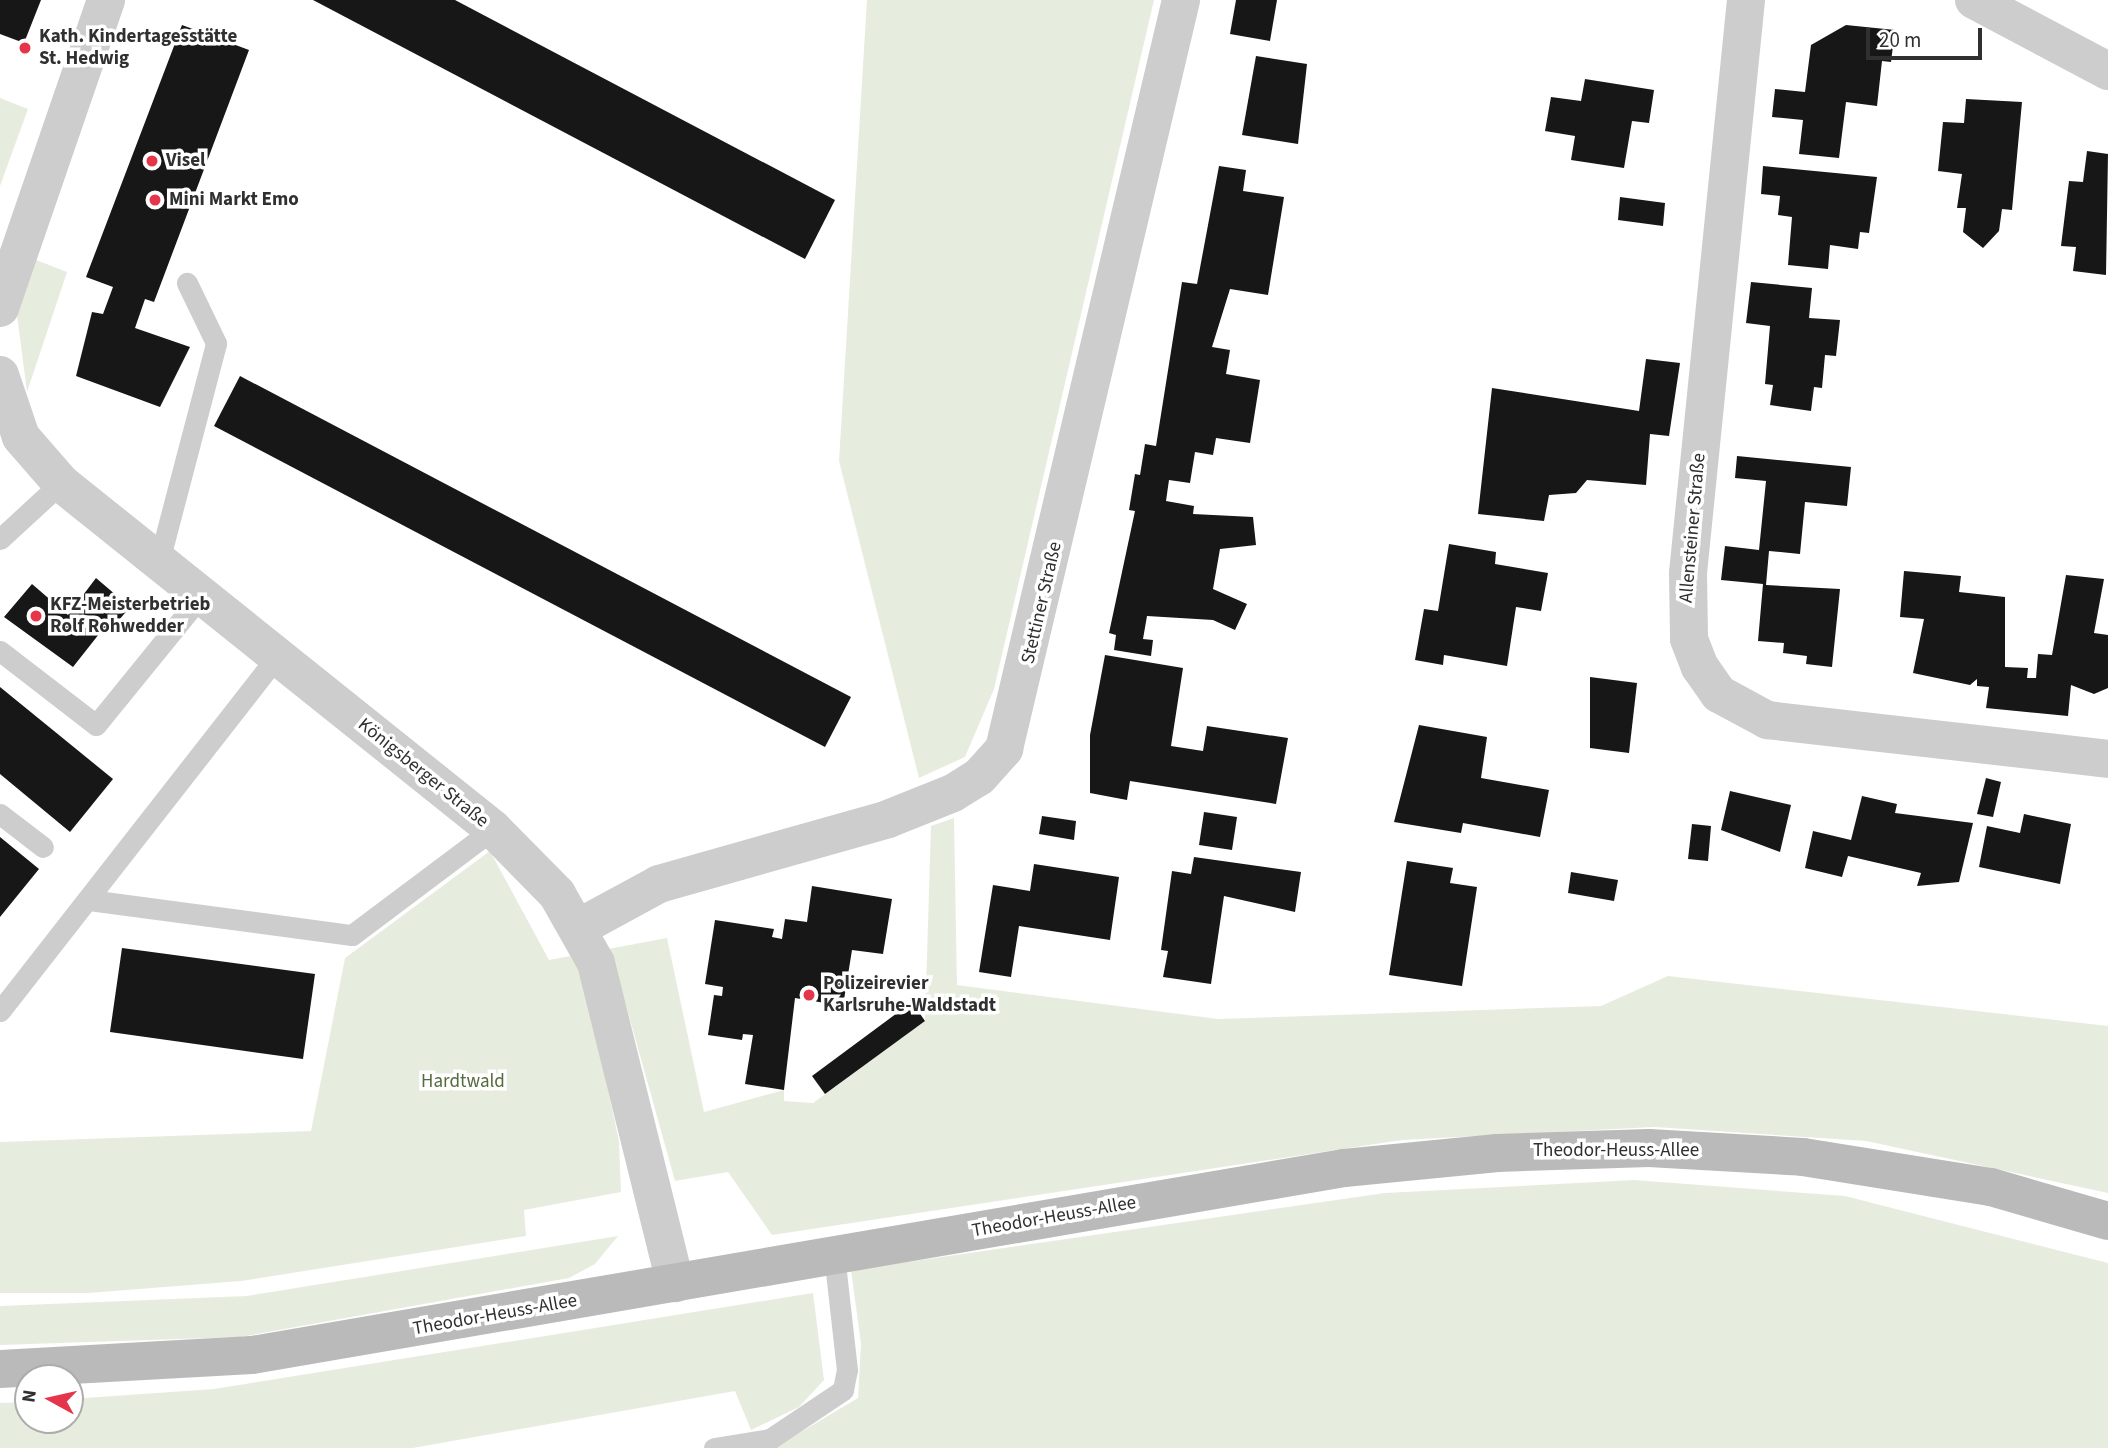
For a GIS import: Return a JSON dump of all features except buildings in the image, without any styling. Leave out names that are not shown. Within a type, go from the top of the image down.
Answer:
[{"type":"main road","name":"Theodor-Heuss-Allee","points":[[0,1369],[252,1355],[1344,1168],[1577,1150],[1749,1152],[1876,1166],[1991,1187],[2108,1221]]},
{"type":"street","points":[[0,308],[106,0]]},
{"type":"street","name":"Stettiner Straße","points":[[578,928],[659,884],[888,819],[953,793],[979,778],[1004,749],[1181,0]]},
{"type":"street","name":"Allensteiner Straße","points":[[1746,0],[1686,597],[1689,639],[1700,667],[1719,694],[1767,720],[2108,759]]},
{"type":"street","points":[[1973,0],[2108,71]]},
{"type":"street","name":"Königsberger Straße","points":[[0,375],[21,437],[61,483],[493,829],[549,885],[578,928],[596,963],[675,1283]]},
{"type":"lane","points":[[159,561],[216,343],[187,283]]},
{"type":"lane","points":[[0,539],[61,483]]},
{"type":"lane","points":[[0,651],[96,725],[201,596]]},
{"type":"lane","points":[[0,1011],[277,656]]},
{"type":"lane","points":[[0,814],[43,847]]},
{"type":"lane","points":[[89,900],[352,935],[493,829]]},
{"type":"lane","points":[[714,1448],[770,1439],[843,1390],[847,1370],[834,1255]]},
{"type":"green space","points":[[867,0],[1154,0],[994,689],[965,757],[919,778],[839,461]]},
{"type":"green space","points":[[0,98],[28,109],[0,186]]},
{"type":"green space","points":[[31,258],[67,272],[27,392],[17,315]]},
{"type":"green space","name":"Hardtwald","points":[[954,818],[957,985],[1218,1019],[1601,1006],[1668,976],[2108,1026],[2108,1193],[1866,1141],[1654,1127],[1402,1140],[772,1235],[728,1172],[675,1181],[612,955],[580,960],[619,1141],[621,1192],[524,1210],[526,1236],[241,1281],[89,1293],[0,1293],[0,1142],[311,1131],[345,958],[490,851],[549,960],[667,938],[704,1112],[784,1090],[784,1101],[813,1103],[925,1021],[931,826]]},
{"type":"green space","points":[[1634,1180],[1845,1196],[2108,1263],[2108,1448],[774,1448],[858,1398],[861,1344],[851,1270],[1385,1193]]},
{"type":"green space","points":[[618,1236],[595,1264],[569,1278],[240,1337],[0,1345],[0,1306],[247,1296]]},
{"type":"green space","points":[[813,1293],[824,1380],[799,1407],[751,1430],[735,1391],[413,1448],[0,1448],[0,1403],[14,1402],[14,1434],[84,1434],[84,1398],[214,1389]]},
{"type":"place","name":"Kath. Kindertagesstätte St. Hedwig","points":[[25,48]]},
{"type":"place","name":"Visel","points":[[152,161]]},
{"type":"place","name":"Mini Markt Emo","points":[[155,200]]},
{"type":"place","name":"KFZ-Meisterbetrieb Rolf Rohwedder","points":[[36,616]]},
{"type":"place","name":"Polizeirevier Karlsruhe-Waldstadt","points":[[809,995]]}]
